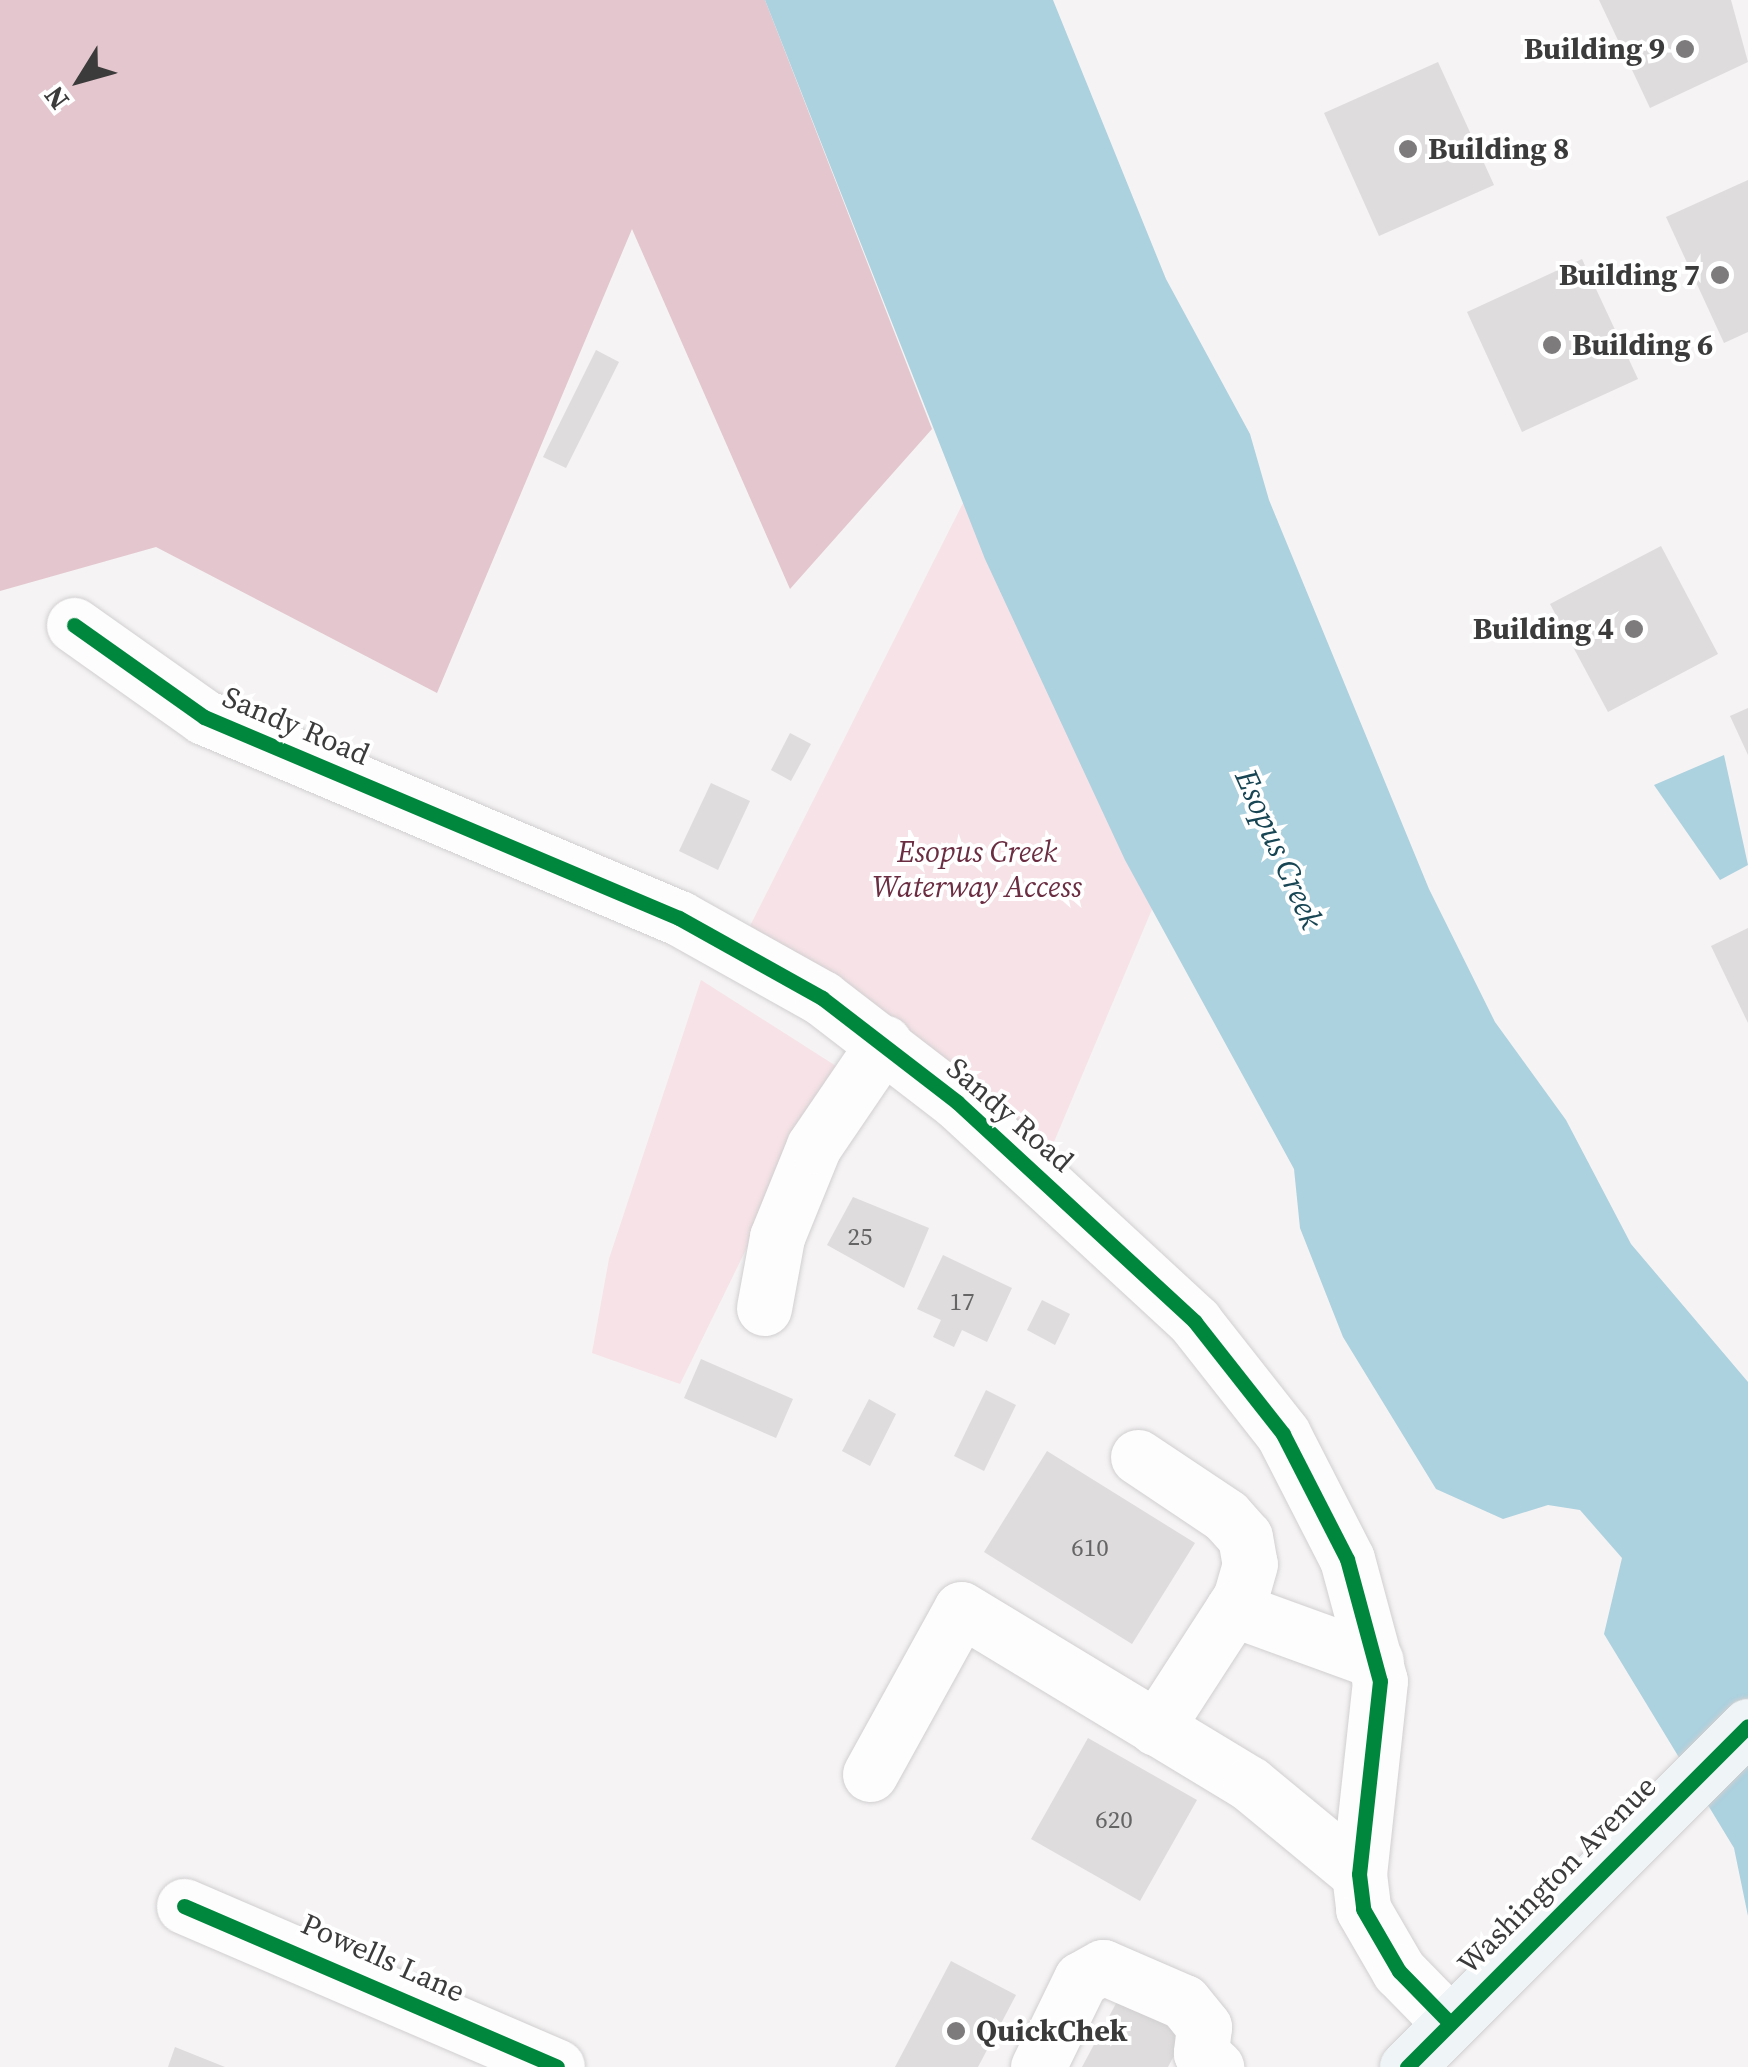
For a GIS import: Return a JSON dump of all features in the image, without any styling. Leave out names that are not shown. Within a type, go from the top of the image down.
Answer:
[{"type":"main road","name":"Washington Avenue","points":[[1407,2067],[1618,1851],[1748,1726]]},
{"type":"street","name":"Sandy Road","points":[[74,625],[204,717],[679,918],[884,1043],[1142,1269],[1242,1377],[1319,1498],[1376,1661],[1381,1734],[1358,1874],[1379,1940],[1448,2022]]},
{"type":"street","points":[[764,1308],[799,1180],[884,1043]]},
{"type":"street","points":[[1138,1457],[1245,1538],[1250,1564],[1233,1609],[1156,1728]]},
{"type":"street","points":[[870,1774],[961,1609],[1250,1784],[1358,1874]]},
{"type":"street","points":[[1233,1609],[1376,1661]]},
{"type":"street","name":"Powells Lane","points":[[184,1906],[557,2067]]},
{"type":"street","points":[[1038,2067],[1081,1979],[1103,1967],[1184,2002],[1204,2027],[1203,2062]]},
{"type":"green space","name":"Esopus Creek Waterway Access","points":[[1026,378],[1214,762],[1048,1156],[749,928]]},
{"type":"green space","points":[[701,980],[836,1066],[680,1384],[592,1353],[609,1259]]},
{"type":"shaded area","points":[[0,0],[765,0],[932,429],[790,589],[632,229],[437,693],[156,547],[0,591]]},
{"type":"water","name":"Esopus Creek","points":[[765,0],[1053,0],[1166,279],[1250,434],[1269,500],[1429,889],[1495,1022],[1566,1120],[1631,1244],[1748,1382],[1748,1916],[1734,1848],[1604,1634],[1622,1558],[1580,1510],[1548,1505],[1503,1519],[1436,1489],[1343,1337],[1300,1228],[1294,1169],[1125,860],[985,559]]},
{"type":"water","points":[[1724,755],[1748,865],[1720,880],[1654,785]]},
{"type":"building","name":"Building 9","points":[[1599,0],[1731,0],[1748,62],[1650,108]]},
{"type":"building","name":"Building 8","points":[[1438,62],[1494,185],[1379,236],[1324,113]]},
{"type":"building","name":"Building 7","points":[[1748,180],[1748,332],[1724,343],[1666,217]]},
{"type":"building","name":"Building 6","points":[[1582,259],[1638,379],[1522,432],[1467,312]]},
{"type":"building","points":[[596,350],[619,362],[566,468],[543,457]]},
{"type":"building","name":"Building 4","points":[[1661,546],[1718,654],[1608,712],[1550,604]]},
{"type":"building","points":[[1748,708],[1748,755],[1730,716]]},
{"type":"building","points":[[790,733],[811,744],[791,781],[771,770]]},
{"type":"building","points":[[711,783],[750,801],[718,870],[679,851]]},
{"type":"building","points":[[1748,928],[1748,1023],[1711,946]]},
{"type":"building","points":[[853,1197],[929,1228],[904,1288],[827,1245]]},
{"type":"building","points":[[943,1255],[1012,1288],[987,1342],[962,1330],[954,1347],[933,1337],[941,1320],[917,1309]]},
{"type":"building","points":[[1042,1300],[1070,1314],[1055,1345],[1027,1330]]},
{"type":"building","points":[[701,1359],[793,1399],[776,1438],[684,1398]]},
{"type":"building","points":[[986,1390],[1016,1405],[984,1471],[954,1456]]},
{"type":"building","points":[[869,1399],[896,1414],[870,1466],[842,1451]]},
{"type":"building","points":[[1047,1451],[1195,1543],[1132,1644],[984,1552]]},
{"type":"building","points":[[1088,1738],[1197,1800],[1140,1901],[1031,1839]]},
{"type":"building","name":"QuickChek","points":[[951,1961],[1016,1995],[978,2067],[895,2067]]},
{"type":"building","name":"QuickChek","points":[[1120,1996],[1187,2031],[1168,2067],[1082,2067]]},
{"type":"building","points":[[175,2047],[225,2067],[168,2067]]},
{"type":"cycle path","points":[[74,625],[204,717],[679,918],[822,998],[957,1102],[1195,1322],[1283,1434],[1347,1559],[1380,1681],[1359,1874],[1363,1909],[1399,1971],[1449,2022]]},
{"type":"cycle path","points":[[1407,2067],[1748,1726]]},
{"type":"cycle path","points":[[184,1906],[557,2067]]},
{"type":"place","name":"Building 9","points":[[1685,49]]},
{"type":"place","name":"Building 8","points":[[1408,149]]},
{"type":"place","name":"Building 7","points":[[1720,275]]},
{"type":"place","name":"Building 6","points":[[1552,345]]},
{"type":"place","name":"Building 4","points":[[1634,629]]},
{"type":"place","name":"QuickChek","points":[[956,2031]]}]
